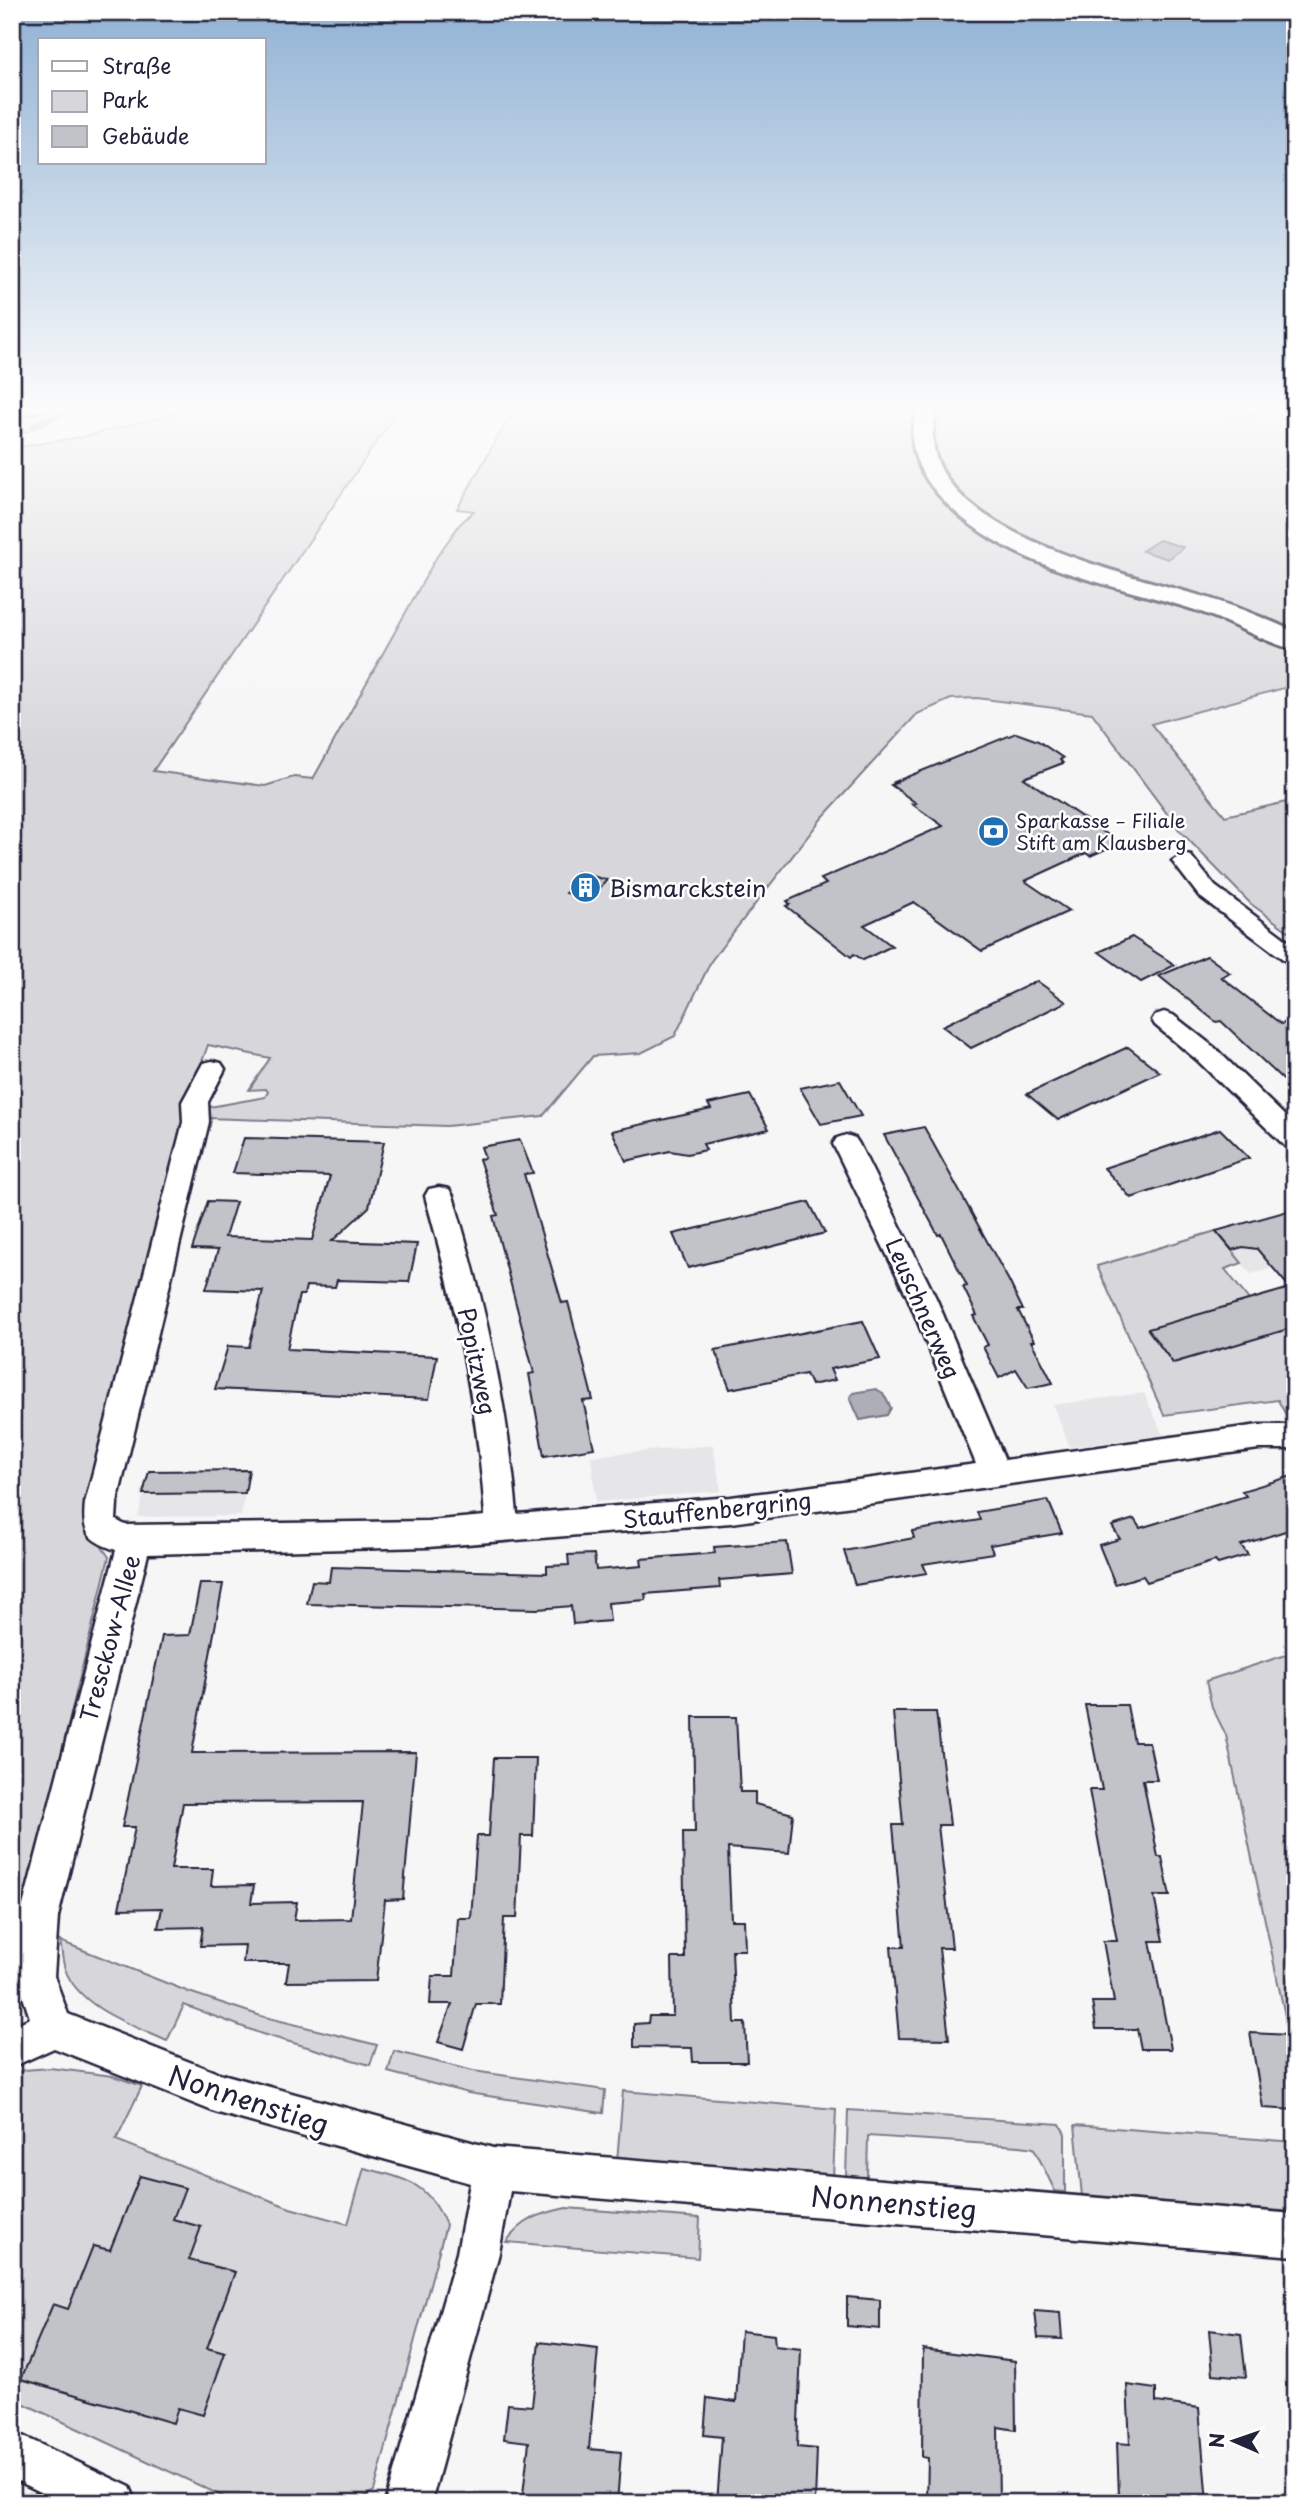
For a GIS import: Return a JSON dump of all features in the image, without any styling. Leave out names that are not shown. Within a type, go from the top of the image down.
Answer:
[{"type":"street","points":[[979,522],[999,536],[1059,562],[1225,612],[1295,642]]},
{"type":"street","points":[[1182,862],[1207,891],[1295,957]]},
{"type":"street","points":[[1164,1020],[1206,1054],[1295,1141]]},
{"type":"street","name":"Tresckow-Allee","points":[[52,2028],[35,1976],[39,1917],[135,1541],[117,1537],[99,1526],[101,1503],[197,1122],[195,1102],[212,1069]]},
{"type":"street","name":"Leuschnerweg","points":[[846,1144],[922,1298],[996,1475]]},
{"type":"street","name":"Popitzweg","points":[[439,1196],[451,1235],[499,1467],[502,1529]]},
{"type":"street","name":"Stauffenbergring","points":[[135,1541],[428,1534],[731,1510],[1259,1437],[1295,1437]]},
{"type":"street","points":[[12,2047],[52,2028]]},
{"type":"street","name":"Nonnenstieg","points":[[52,2028],[215,2092],[493,2169],[1295,2235]]},
{"type":"street","points":[[408,2503],[478,2253],[493,2169]]},
{"type":"street","points":[[12,2454],[114,2503]]},
{"type":"shaded area","points":[[1159,540],[1183,547],[1168,559],[1142,551]]},
{"type":"shaded area","points":[[1295,1209],[1273,1268],[1251,1274],[1216,1231]]},
{"type":"shaded area","points":[[876,1389],[883,1393],[891,1408],[887,1415],[860,1420],[850,1398],[853,1393]]},
{"type":"shaded area","points":[[1144,1393],[1163,1435],[1070,1447],[1053,1405]]},
{"type":"shaded area","points":[[713,1445],[721,1491],[596,1502],[591,1456]]},
{"type":"shaded area","points":[[249,1470],[241,1516],[138,1517],[149,1471]]},
{"type":"green space","points":[[12,522],[322,522],[153,771],[265,786],[294,777],[313,779],[436,558],[462,522],[1295,522],[1295,685],[1151,724],[1225,816],[1295,800],[1295,936],[1251,904],[1180,831],[1092,713],[977,698],[951,699],[917,714],[822,818],[711,961],[675,1036],[641,1053],[593,1056],[543,1116],[447,1126],[207,1118],[205,1113],[210,1107],[265,1097],[268,1092],[266,1089],[249,1090],[270,1058],[208,1045],[190,1095],[90,1530],[109,1557],[15,1944],[12,1968]]},
{"type":"green space","points":[[1216,1231],[1242,1263],[1225,1269],[1249,1300],[1148,1330],[1173,1363],[1295,1327],[1295,1418],[1288,1419],[1278,1400],[1164,1415],[1097,1266]]},
{"type":"green space","points":[[1295,1652],[1295,2036],[1289,2035],[1226,1735],[1212,1707],[1206,1681]]},
{"type":"green space","points":[[60,1941],[189,1992],[261,2016],[377,2045],[370,2065],[262,2034],[184,2005],[167,2041],[108,2014],[82,1994],[65,1969]]},
{"type":"green space","points":[[394,2051],[473,2071],[605,2090],[603,2113],[468,2093],[388,2072]]},
{"type":"green space","points":[[50,2068],[113,2076],[142,2086],[116,2140],[290,2208],[348,2224],[364,2168],[414,2184],[432,2199],[446,2225],[374,2491],[353,2503],[237,2503],[12,2398],[12,2075],[24,2070]]},
{"type":"green space","points":[[623,2091],[836,2109],[833,2178],[617,2161]]},
{"type":"green space","points":[[848,2110],[1060,2124],[1065,2134],[1065,2192],[1055,2191],[1034,2148],[1020,2146],[868,2136],[867,2178],[846,2177]]},
{"type":"green space","points":[[1075,2125],[1295,2142],[1295,2212],[1082,2196]]},
{"type":"green space","points":[[566,2208],[700,2218],[698,2258],[506,2242],[532,2219]]},
{"type":"building","points":[[1016,733],[1038,741],[1063,758],[1060,760],[1063,763],[1024,778],[1114,839],[1111,840],[1117,844],[1090,856],[1086,853],[1025,881],[1069,911],[982,951],[914,902],[864,925],[892,946],[863,960],[854,954],[851,957],[786,906],[790,904],[787,901],[826,884],[821,879],[943,826],[912,804],[916,803],[891,785],[896,783],[894,782]]},
{"type":"building","name":"Bismarckstein","points":[[577,872],[607,880],[589,900],[566,893]]},
{"type":"building","points":[[1132,937],[1175,965],[1141,982],[1099,952]]},
{"type":"building","points":[[1207,956],[1230,973],[1221,977],[1281,1024],[1295,1020],[1295,1091],[1221,1021],[1216,1022],[1159,976]]},
{"type":"building","points":[[1037,981],[1066,1002],[971,1048],[942,1026]]},
{"type":"building","points":[[1128,1047],[1160,1072],[1058,1120],[1027,1094]]},
{"type":"building","points":[[840,1080],[861,1116],[821,1124],[800,1088]]},
{"type":"building","points":[[750,1095],[769,1129],[703,1144],[706,1150],[687,1154],[670,1151],[626,1161],[612,1131],[711,1109],[708,1104]]},
{"type":"building","points":[[924,1127],[1009,1281],[1023,1310],[1018,1310],[1034,1341],[1031,1341],[1053,1383],[1028,1388],[1016,1369],[999,1378],[983,1347],[988,1345],[973,1316],[977,1315],[963,1287],[967,1286],[941,1234],[938,1235],[884,1135]]},
{"type":"building","points":[[1220,1129],[1249,1158],[1131,1198],[1104,1168]]},
{"type":"building","points":[[244,1138],[384,1142],[369,1207],[332,1241],[417,1244],[409,1282],[337,1280],[335,1287],[306,1286],[304,1295],[299,1295],[287,1349],[437,1356],[429,1399],[215,1389],[228,1346],[249,1347],[263,1291],[206,1289],[218,1250],[192,1249],[208,1201],[236,1202],[225,1237],[312,1240],[330,1176],[233,1173]]},
{"type":"building","points":[[520,1140],[533,1173],[524,1174],[562,1303],[568,1302],[593,1400],[583,1401],[594,1448],[544,1456],[529,1374],[534,1373],[493,1216],[498,1215],[479,1159],[485,1158],[481,1147]]},
{"type":"building","points":[[809,1202],[825,1233],[688,1268],[673,1234]]},
{"type":"building","points":[[1295,1209],[1295,1327],[1173,1363],[1148,1329],[1290,1288],[1257,1249],[1243,1247],[1232,1250],[1216,1231]]},
{"type":"building","points":[[863,1321],[880,1359],[830,1369],[835,1380],[811,1385],[806,1374],[730,1389],[715,1350]]},
{"type":"building","points":[[249,1470],[245,1493],[143,1494],[149,1471]]},
{"type":"building","points":[[1295,1475],[1295,1528],[1241,1545],[1248,1555],[1218,1564],[1215,1561],[1147,1582],[1143,1576],[1115,1584],[1099,1545],[1120,1539],[1112,1526],[1134,1519],[1140,1528],[1246,1496],[1242,1491]]},
{"type":"building","points":[[1048,1500],[1062,1533],[990,1545],[993,1553],[923,1564],[927,1573],[855,1585],[844,1551],[914,1538],[912,1531],[980,1520],[977,1512]]},
{"type":"building","points":[[787,1542],[792,1574],[719,1580],[720,1588],[645,1594],[646,1600],[608,1603],[610,1621],[573,1624],[571,1606],[538,1609],[307,1604],[312,1581],[329,1582],[331,1567],[547,1573],[547,1566],[569,1565],[568,1555],[594,1554],[596,1570],[642,1566],[641,1559],[715,1553],[714,1547]]},
{"type":"building","points":[[200,1584],[223,1584],[192,1753],[416,1752],[403,1899],[385,1900],[376,1981],[286,1982],[289,1963],[243,1963],[245,1945],[200,1946],[203,1927],[158,1928],[162,1908],[119,1909],[135,1827],[122,1827],[162,1636],[190,1635]],"holes":[[[363,1802],[351,1919],[294,1920],[297,1902],[251,1903],[254,1885],[211,1886],[213,1869],[171,1869],[183,1803]]]},
{"type":"building","points":[[1085,1705],[1127,1705],[1134,1742],[1149,1742],[1157,1780],[1143,1780],[1158,1857],[1162,1857],[1170,1896],[1154,1896],[1163,1941],[1150,1941],[1171,2049],[1141,2049],[1137,2029],[1096,2029],[1092,2002],[1114,2002],[1103,1941],[1117,1941],[1089,1790],[1102,1790]]},
{"type":"building","points":[[893,1712],[936,1712],[950,1825],[938,1825],[952,1948],[939,1948],[949,2039],[899,2038],[891,1947],[904,1947],[893,1825],[903,1825]]},
{"type":"building","points":[[693,1717],[736,1717],[740,1792],[755,1792],[755,1804],[793,1814],[789,1853],[728,1848],[731,1920],[744,1920],[745,1950],[732,1950],[735,2023],[745,2023],[747,2062],[693,2062],[692,2048],[634,2047],[634,2024],[648,2023],[649,2016],[673,2016],[672,1958],[685,1958],[683,1832],[695,1832]]},
{"type":"building","points":[[494,1758],[536,1758],[533,1836],[521,1836],[517,1918],[504,1918],[500,2004],[476,2004],[463,2049],[438,2042],[452,2004],[430,2004],[432,1976],[454,1976],[458,1918],[471,1918],[477,1836],[489,1836]]},
{"type":"building","points":[[1250,2033],[1289,2035],[1295,2064],[1295,2110],[1263,2108]]},
{"type":"building","points":[[140,2176],[185,2188],[173,2219],[201,2227],[189,2260],[235,2272],[207,2348],[225,2353],[203,2415],[178,2408],[173,2423],[21,2379],[53,2304],[68,2309],[93,2246],[110,2250]]},
{"type":"building","points":[[847,2297],[880,2300],[880,2329],[847,2326]]},
{"type":"building","points":[[1035,2311],[1060,2313],[1062,2339],[1038,2338]]},
{"type":"building","points":[[1209,2330],[1241,2334],[1246,2377],[1213,2374]]},
{"type":"building","points":[[741,2331],[774,2335],[775,2346],[801,2349],[797,2447],[817,2449],[815,2503],[717,2503],[722,2437],[704,2435],[707,2398],[736,2402]]},
{"type":"building","points":[[539,2342],[598,2349],[589,2449],[621,2452],[617,2503],[522,2503],[529,2442],[504,2439],[508,2404],[532,2406]]},
{"type":"building","points":[[923,2349],[1015,2361],[1016,2430],[998,2427],[999,2503],[927,2503],[928,2458],[922,2457]]},
{"type":"building","points":[[1127,2385],[1156,2389],[1156,2402],[1199,2408],[1207,2503],[1125,2503],[1124,2497],[1119,2496],[1117,2443],[1130,2444]]},
{"type":"place","name":"Sparkasse – Filiale Stift am Klausberg","points":[[993,831]]},
{"type":"place","name":"Bismarckstein","points":[[586,887]]}]
